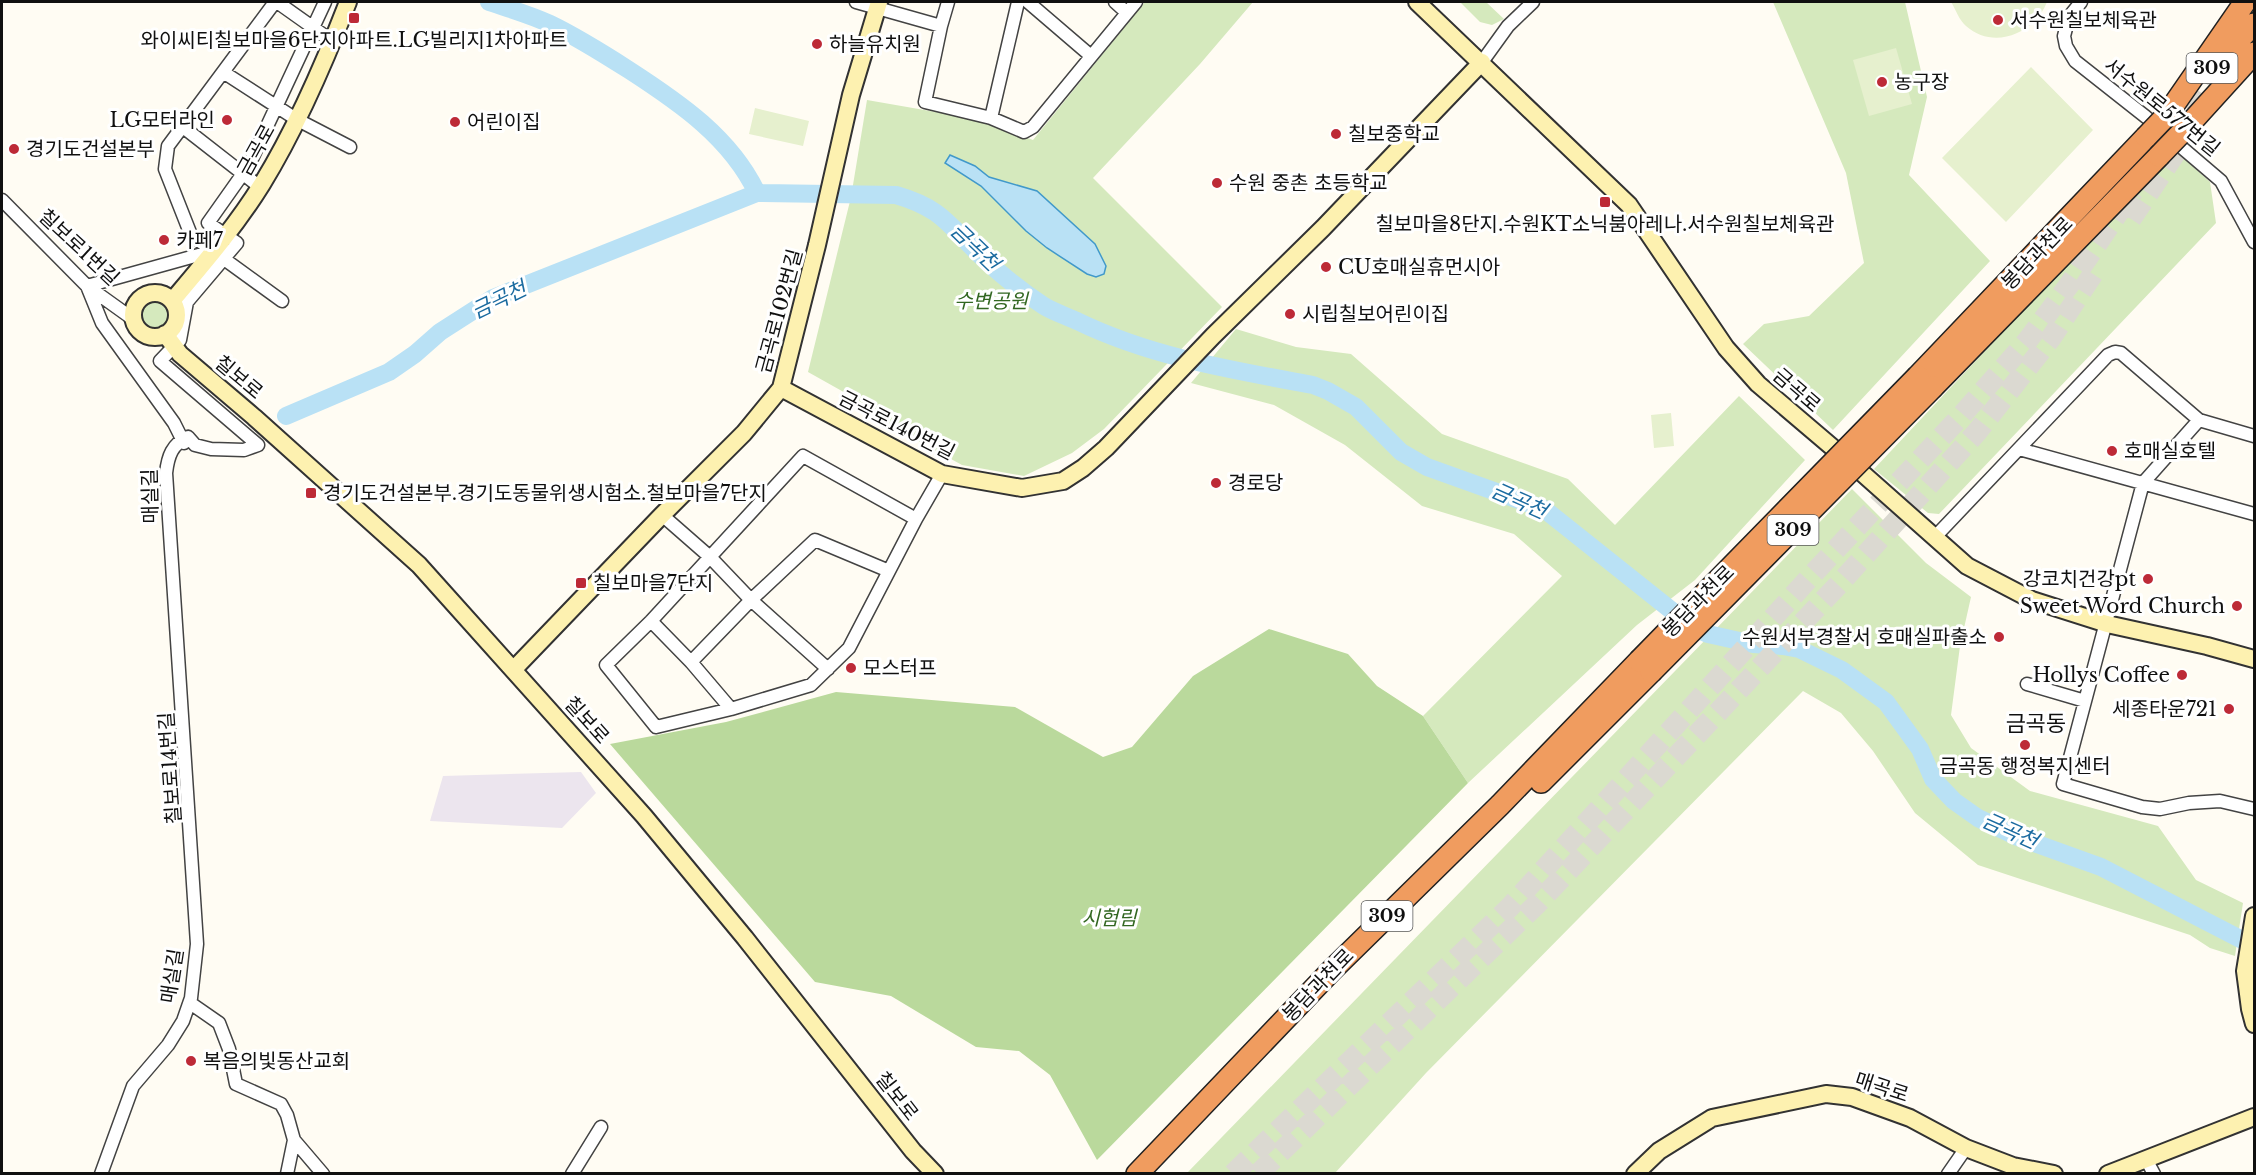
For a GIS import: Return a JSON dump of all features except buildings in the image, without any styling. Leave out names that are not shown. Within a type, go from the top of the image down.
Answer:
[{"type":"highway","points":[[2166,116],[2245,2]]},
{"type":"highway","name":"봉담과천로","points":[[1925,381],[2146,137],[2254,24]]},
{"type":"highway","name":"봉담과천로","points":[[1155,1173],[1645,666],[1925,381],[2159,156],[2254,53]]},
{"type":"highway","name":"봉담과천로","points":[[1137,1173],[1331,971],[1645,666]]},
{"type":"main road","name":"금곡로","points":[[172,301],[219,255],[226,235],[280,154],[333,41],[348,2]]},
{"type":"main road","name":"금곡로","points":[[1417,2],[1629,205],[1726,348],[1758,384],[1966,566],[2032,600],[2107,624],[2208,646],[2254,659]]},
{"type":"main road","name":"금곡로102번길","points":[[513,670],[662,514],[744,433],[781,388],[840,153],[851,95],[878,5]]},
{"type":"main road","name":"금곡로140번길","points":[[781,388],[942,474],[1022,488],[1063,481],[1083,468],[1106,448],[1213,336],[1323,228],[1482,62]]},
{"type":"main road","points":[[158,293],[172,301],[177,311],[170,341],[143,333],[133,319],[137,302],[146,295],[158,293]]},
{"type":"main road","name":"칠보로","points":[[170,341],[180,354],[420,565],[651,825],[745,938],[913,1151],[935,1173]]},
{"type":"main road","points":[[2254,916],[2245,971],[2254,1024]]},
{"type":"main road","name":"매곡로","points":[[1635,1173],[1659,1151],[1712,1118],[1826,1094],[1852,1097],[1910,1118],[1966,1148],[2013,1166],[2054,1173]]},
{"type":"main road","points":[[2108,1173],[2150,1166],[2254,1117]]},
{"type":"street","points":[[282,302],[191,235],[165,169],[168,146],[276,2],[333,41]]},
{"type":"street","points":[[226,235],[208,223],[249,165],[325,2]]},
{"type":"street","points":[[856,2],[878,5],[941,26]]},
{"type":"street","points":[[948,2],[925,102],[991,118],[1024,132],[1034,127],[1136,2]]},
{"type":"street","points":[[991,118],[1018,2]]},
{"type":"street","points":[[1028,2],[1092,56]]},
{"type":"street","points":[[1115,2],[1126,12]]},
{"type":"street","points":[[1482,62],[1508,26],[1533,2]]},
{"type":"street","name":"서수원로577번길","points":[[2081,2],[2069,17],[2064,36],[2066,46],[2075,61],[2146,117],[2221,181],[2254,242]]},
{"type":"street","points":[[223,72],[296,119],[350,147]]},
{"type":"street","points":[[183,127],[260,186]]},
{"type":"street","name":"칠보로1번길","points":[[2,200],[87,286],[133,319]]},
{"type":"street","points":[[219,255],[87,286],[102,322],[174,423],[183,441],[197,452],[255,454],[277,438]]},
{"type":"street","points":[[183,441],[188,437],[195,445],[244,450],[258,445],[159,361],[170,341],[180,340],[187,302],[219,255]]},
{"type":"street","points":[[1934,538],[2108,355],[2115,352],[2121,352],[2199,420],[2254,436]]},
{"type":"street","points":[[2199,420],[2143,483],[2063,784],[2151,808],[2160,809],[2189,803],[2220,801],[2254,809]]},
{"type":"street","name":"칠보로14번길","points":[[106,1173],[127,1109],[138,1087],[183,1031],[193,1005],[202,944],[171,531],[170,468],[176,451],[183,441]]},
{"type":"street","name":"매실길","points":[[106,1173],[133,1086],[168,1045],[183,1021],[191,998],[194,976],[197,944],[166,472],[167,460],[172,448],[183,441]]},
{"type":"street","points":[[2019,449],[2254,514]]},
{"type":"street","points":[[916,519],[803,456],[651,621],[606,665],[656,727],[731,709],[811,685],[849,648],[942,474]]},
{"type":"street","points":[[662,514],[710,557],[751,600],[828,669]]},
{"type":"street","points":[[691,662],[751,600],[815,540],[889,571]]},
{"type":"street","points":[[651,621],[691,662],[731,709]]},
{"type":"street","points":[[2027,684],[2085,701]]},
{"type":"street","points":[[193,1005],[219,1023],[229,1049],[236,1084],[280,1104],[287,1115],[294,1140],[323,1173]]},
{"type":"street","points":[[572,1173],[601,1127]]},
{"type":"street","points":[[287,1173],[294,1140]]},
{"type":"street","points":[[1948,1173],[1966,1148]]},
{"type":"shaded area","points":[[581,772],[596,793],[562,828],[430,821],[443,776]]},
{"type":"green space","name":"수변공원","points":[[1145,2],[1253,2],[1200,64],[1093,178],[1222,307],[1104,429],[1072,453],[1024,476],[962,465],[870,415],[849,395],[808,372],[851,197],[867,100],[976,119],[1033,140]]},
{"type":"green space","points":[[1460,2],[1486,2],[1504,19],[1492,25],[1480,22]]},
{"type":"green space","points":[[1773,2],[1905,2],[1927,97],[1909,175],[1990,261],[1833,430],[1743,344],[1764,324],[1809,316],[1864,263],[1846,173]]},
{"type":"green space","name":"서수원칠보체육관","points":[[1951,2],[2047,2],[2041,13],[2023,30],[2001,38],[1977,33],[1966,26]]},
{"type":"green space","name":"농구장","points":[[1896,48],[1912,104],[1869,116],[1853,60]]},
{"type":"green space","points":[[2031,67],[2093,130],[2006,222],[1942,158]]},
{"type":"green space","points":[[755,108],[809,121],[803,146],[749,134]]},
{"type":"green space","points":[[2178,153],[2210,182],[2216,223],[1939,514],[1928,513],[1874,469],[2036,297]]},
{"type":"green space","points":[[155,301],[165,305],[169,315],[165,325],[155,329],[145,325],[141,315],[145,305]]},
{"type":"green space","points":[[1236,329],[1296,347],[1351,354],[1442,434],[1568,479],[1615,525],[1739,396],[1805,460],[1695,580],[1637,625],[1468,783],[1423,716],[1562,576],[1514,534],[1422,506],[1345,445],[1274,405],[1191,383]]},
{"type":"green space","points":[[1671,413],[1674,446],[1654,448],[1651,415]]},
{"type":"green space","points":[[1852,489],[1926,563],[1971,597],[1960,646],[1951,715],[1971,748],[2030,791],[2158,826],[2196,880],[2243,903],[2235,956],[2210,948],[2190,935],[1978,865],[1915,813],[1873,751],[1841,713],[1803,691],[1426,1073],[1335,1173],[1187,1173]]},
{"type":"green space","name":"시험림","points":[[1269,629],[1348,654],[1377,686],[1423,716],[1468,783],[1097,1160],[1050,1075],[1019,1051],[976,1047],[891,996],[815,982],[610,744],[726,722],[836,692],[1015,707],[1103,757],[1132,747],[1193,676]]},
{"type":"water","points":[[950,155],[975,166],[989,177],[1037,191],[1095,244],[1106,266],[1104,274],[1096,277],[1087,274],[1047,248],[1026,231],[981,186],[945,163]]},
{"type":"waterway","name":"금곡천","points":[[489,2],[560,29],[667,95],[719,139],[746,173],[757,193]]},
{"type":"waterway","name":"금곡천","points":[[286,416],[389,372],[415,354],[440,332],[493,298],[757,193],[896,195],[924,206],[943,218],[980,255],[1044,306],[1105,333],[1163,353],[1222,368],[1313,385],[1328,391],[1356,407],[1401,452],[1427,467],[1544,509],[1691,626],[1708,634],[1753,644],[1799,649],[1842,670],[1886,702],[1920,749],[1933,779],[1954,801],[1978,818],[2018,837],[2101,867],[2254,946]]},
{"type":"tunnel","points":[[2171,135],[2254,12]]},
{"type":"tunnel","points":[[2131,219],[2189,133]]},
{"type":"tunnel","points":[[1233,1174],[1510,907],[1811,576],[1961,416],[2028,340],[2069,285],[2133,191]]},
{"type":"tunnel","points":[[1258,1174],[1536,905],[1840,583],[1977,432],[2051,338],[2093,274]]},
{"type":"place","name":"와이씨티칠보마을6단지아파트.LG빌리지1차아파트","points":[[354,18]]},
{"type":"place","name":"서수원칠보체육관","points":[[1998,20]]},
{"type":"place","name":"하늘유치원","points":[[817,44]]},
{"type":"place","name":"농구장","points":[[1882,82]]},
{"type":"place","name":"LG모터라인","points":[[227,120]]},
{"type":"place","name":"어린이집","points":[[455,122]]},
{"type":"place","name":"칠보중학교","points":[[1336,134]]},
{"type":"place","name":"경기도건설본부","points":[[14,149]]},
{"type":"place","name":"수원 중촌 초등학교","points":[[1217,183]]},
{"type":"place","name":"칠보마을8단지.수원KT소닉붐아레나.서수원칠보체육관","points":[[1605,202]]},
{"type":"place","name":"카페7","points":[[164,240]]},
{"type":"place","name":"CU호매실휴먼시아","points":[[1326,267]]},
{"type":"place","name":"시립칠보어린이집","points":[[1290,314]]},
{"type":"place","name":"호매실호텔","points":[[2112,451]]},
{"type":"place","name":"경로당","points":[[1216,483]]},
{"type":"place","name":"경기도건설본부.경기도동물위생시험소.철보마을7단지","points":[[311,493]]},
{"type":"place","name":"강코치건강pt","points":[[2148,579]]},
{"type":"place","name":"칠보마을7단지","points":[[581,583]]},
{"type":"place","name":"Sweet Word Church","points":[[2237,606]]},
{"type":"place","name":"수원서부경찰서 호매실파출소","points":[[1999,637]]},
{"type":"place","name":"모스터프","points":[[851,668]]},
{"type":"place","name":"Hollys Coffee","points":[[2182,675]]},
{"type":"place","name":"세종타운721","points":[[2229,709]]},
{"type":"place","name":"금곡동 행정복지센터","points":[[2025,745]]},
{"type":"place","name":"복음의빛동산교회","points":[[191,1061]]},
{"type":"district","name":"금곡동","points":[[2036,723]]}]
